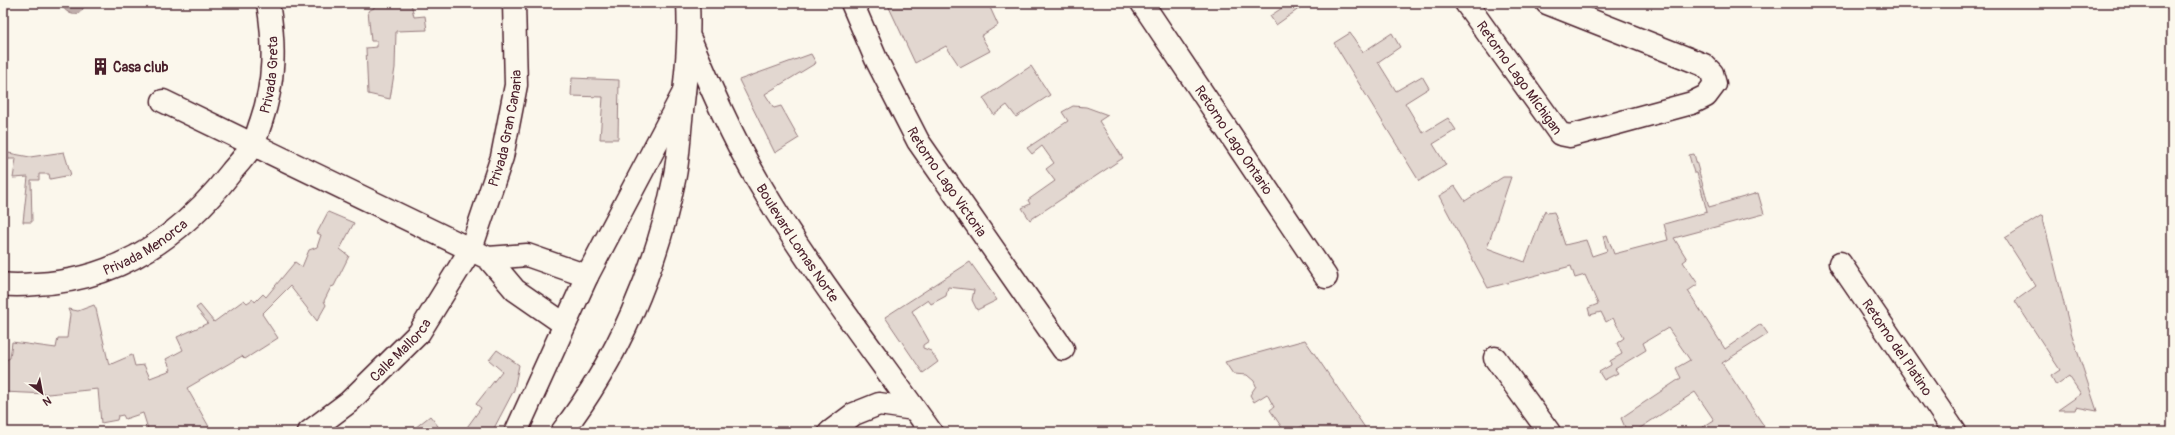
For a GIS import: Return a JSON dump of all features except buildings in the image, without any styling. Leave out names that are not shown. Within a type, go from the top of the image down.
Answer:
[{"type":"street","name":"Privada Greta","points":[[253,144],[268,104],[274,68],[274,34],[268,3]]},
{"type":"street","name":"Privada Gran Canaria","points":[[479,254],[502,157],[516,85],[514,3]]},
{"type":"street","points":[[562,432],[580,409],[620,340],[651,267],[674,180],[690,40],[688,3]]},
{"type":"street","name":"Retorno Lago Victoria","points":[[852,3],[879,66],[918,141],[1063,349]]},
{"type":"street","name":"Retorno Lago Ontario","points":[[1142,3],[1326,277]]},
{"type":"street","name":"Retorno Lago Míchigan","points":[[1466,3],[1560,134],[1570,136],[1692,103],[1706,96],[1715,84],[1712,73],[1704,65],[1548,3]]},
{"type":"street","name":"Boulevard Lomas Norte","points":[[690,40],[724,119],[766,195],[792,237],[930,432]]},
{"type":"street","points":[[516,432],[587,276],[684,92]]},
{"type":"street","points":[[163,101],[479,254],[515,290],[564,324]]},
{"type":"street","name":"Privada Menorca","points":[[3,284],[51,283],[88,277],[126,261],[166,239],[194,215],[219,188],[253,144]]},
{"type":"street","points":[[479,254],[527,256],[587,276]]},
{"type":"street","name":"Calle Mallorca","points":[[309,432],[349,402],[419,333],[479,254]]},
{"type":"street","name":"Retorno del Platino","points":[[1840,263],[1955,432]]},
{"type":"street","points":[[1496,358],[1549,432]]},
{"type":"street","points":[[830,432],[854,414],[879,404],[914,409]]},
{"type":"shaded area","points":[[60,3],[85,3],[80,12],[74,14],[66,11]]},
{"type":"shaded area","points":[[374,3],[411,3],[414,17],[425,16],[427,30],[396,31],[395,68],[390,99],[368,94],[366,48],[377,47],[377,41],[371,41],[368,11],[374,8]]},
{"type":"shaded area","points":[[887,3],[988,3],[998,25],[981,36],[990,51],[960,67],[946,46],[915,63]]},
{"type":"shaded area","points":[[1283,3],[1307,3],[1276,25],[1270,16],[1285,6]]},
{"type":"shaded area","points":[[1350,33],[1363,52],[1392,33],[1400,47],[1378,62],[1396,91],[1422,76],[1429,88],[1405,103],[1423,133],[1448,118],[1456,130],[1433,144],[1446,165],[1419,181],[1334,43]]},
{"type":"shaded area","points":[[811,54],[816,63],[765,94],[774,108],[781,106],[799,138],[775,153],[739,80]]},
{"type":"shaded area","points":[[1031,66],[1050,95],[1016,117],[1007,105],[994,115],[983,98]]},
{"type":"shaded area","points":[[572,78],[619,80],[618,139],[600,139],[603,97],[571,96]]},
{"type":"shaded area","points":[[1073,106],[1086,107],[1108,115],[1099,121],[1123,158],[1030,220],[1022,208],[1030,204],[1028,200],[1055,181],[1046,169],[1054,163],[1042,146],[1032,154],[1027,148],[1068,121],[1062,112]]},
{"type":"shaded area","points":[[3,152],[30,157],[64,152],[71,175],[50,179],[49,174],[39,174],[39,180],[31,180],[32,222],[23,222],[28,177],[13,178],[16,159],[3,159]]},
{"type":"shaded area","points":[[1694,154],[1709,207],[1758,193],[1764,214],[1674,238],[1687,259],[1683,262],[1698,284],[1688,291],[1725,349],[1761,324],[1768,334],[1722,363],[1768,432],[1706,432],[1703,427],[1714,420],[1695,392],[1634,432],[1627,432],[1621,418],[1681,378],[1676,368],[1690,360],[1668,328],[1643,343],[1646,350],[1615,369],[1618,373],[1604,380],[1599,372],[1611,365],[1610,361],[1622,354],[1617,343],[1624,338],[1613,318],[1606,322],[1601,312],[1590,315],[1588,308],[1598,304],[1585,275],[1575,278],[1571,266],[1488,288],[1439,196],[1455,186],[1465,201],[1503,177],[1511,177],[1487,248],[1525,262],[1545,210],[1547,213],[1554,212],[1565,245],[1586,240],[1592,256],[1607,251],[1603,236],[1607,235],[1614,254],[1668,240],[1664,224],[1707,212],[1697,173],[1694,173],[1689,155]]},
{"type":"shaded area","points":[[328,212],[354,223],[340,249],[349,256],[334,286],[331,287],[324,301],[326,305],[317,321],[290,286],[262,314],[278,338],[245,359],[242,356],[187,388],[212,432],[149,432],[143,413],[125,419],[123,415],[118,416],[117,420],[101,423],[98,389],[48,394],[3,392],[6,360],[10,358],[12,342],[56,348],[58,338],[67,338],[70,314],[68,309],[78,311],[94,305],[109,365],[132,355],[135,366],[144,365],[150,378],[171,370],[166,359],[183,350],[177,337],[208,323],[196,308],[200,305],[214,322],[244,300],[247,303],[253,299],[255,302],[263,294],[266,297],[295,262],[302,267],[309,250],[317,247],[321,235],[317,233]]},
{"type":"shaded area","points":[[2042,215],[2071,332],[2097,411],[2076,407],[2075,410],[2058,410],[2081,394],[2069,376],[2056,385],[2051,376],[2060,370],[2015,301],[2036,286],[2005,238]]},
{"type":"shaded area","points":[[970,262],[997,300],[977,310],[972,300],[974,290],[948,287],[946,296],[931,304],[928,300],[912,311],[929,341],[923,345],[923,348],[931,351],[938,362],[923,373],[885,317]]},
{"type":"shaded area","points":[[1305,340],[1368,432],[1306,432],[1302,426],[1291,432],[1285,432],[1270,410],[1274,407],[1267,394],[1254,402],[1250,395],[1256,386],[1254,381],[1247,375],[1233,374],[1225,362]]},
{"type":"shaded area","points":[[497,350],[519,365],[514,390],[492,432],[467,432],[465,430],[481,408],[476,404],[502,371],[489,360]]},
{"type":"shaded area","points":[[430,416],[438,426],[432,432],[410,432]]},
{"type":"place","name":"Casa club","points":[[100,67]]}]
